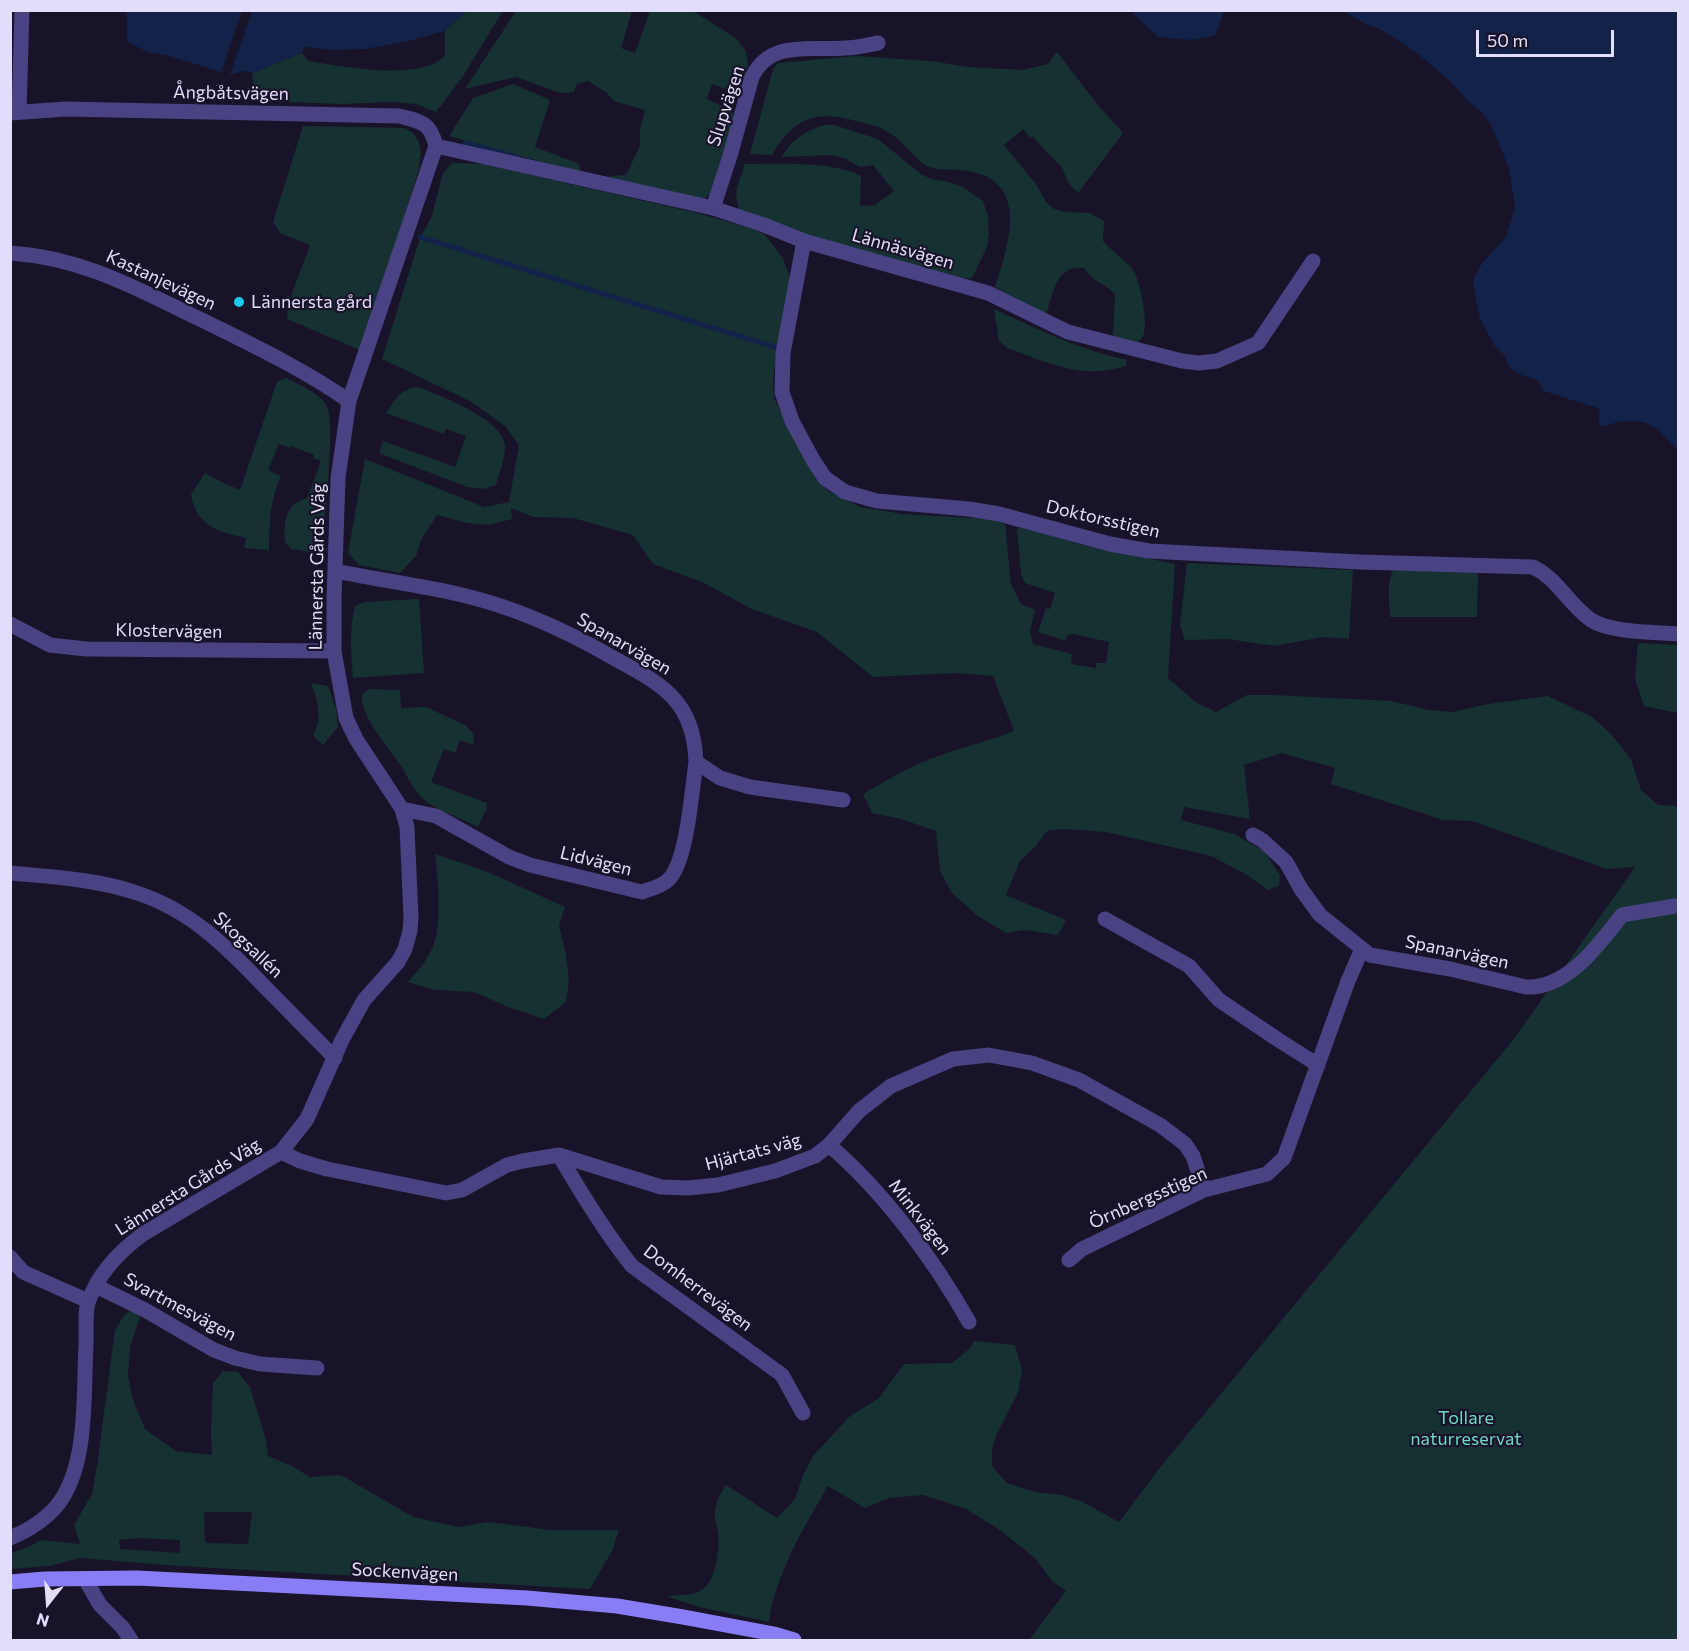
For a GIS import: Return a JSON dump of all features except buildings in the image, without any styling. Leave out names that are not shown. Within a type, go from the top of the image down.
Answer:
[{"type":"street","points":[[15,112],[22,10]]},
{"type":"street","name":"Slupvägen","points":[[713,208],[757,66],[771,55],[791,49],[846,48],[878,43]]},
{"type":"street","name":"Ångbåtsvägen","points":[[15,112],[65,109],[399,116],[422,124],[432,131],[436,146]]},
{"type":"street","name":"Lännäsvägen","points":[[436,146],[713,208],[804,241],[988,293],[1068,332],[1182,361],[1199,363],[1216,361],[1258,343],[1313,261]]},
{"type":"street","name":"Lännersta Gårds Väg","points":[[10,1538],[32,1528],[48,1516],[68,1489],[80,1449],[88,1301],[111,1262],[125,1246],[143,1234],[281,1152],[307,1119],[342,1040],[364,1000],[398,962],[405,949],[411,917],[407,827],[402,809],[349,724],[334,651],[338,478],[349,401],[436,146]]},
{"type":"street","name":"Doktorsstigen","points":[[804,241],[783,353],[782,392],[792,421],[813,460],[825,478],[845,492],[877,501],[999,514],[1110,544],[1149,551],[1360,562],[1533,567],[1544,572],[1585,615],[1599,624],[1678,634]]},
{"type":"street","name":"Kastanjevägen","points":[[10,254],[74,264],[134,285],[290,363],[349,401]]},
{"type":"street","name":"Spanarvägen","points":[[336,571],[464,595],[536,618],[575,636],[638,671],[675,698],[682,706],[690,723],[696,762]]},
{"type":"street","name":"Klostervägen","points":[[10,624],[50,645],[86,649],[334,651]]},
{"type":"street","points":[[696,762],[720,778],[750,787],[843,800]]},
{"type":"street","name":"Lidvägen","points":[[402,809],[436,816],[509,857],[530,865],[642,892],[669,880],[680,859],[696,762]]},
{"type":"street","name":"Spanarvägen","points":[[1253,836],[1262,840],[1286,862],[1301,889],[1320,915],[1370,955],[1450,969],[1526,987],[1537,988],[1560,980],[1590,956],[1622,915],[1675,906]]},
{"type":"street","name":"Skogsallén","points":[[10,873],[79,879],[108,885],[138,893],[182,913],[218,939],[335,1058]]},
{"type":"street","points":[[1105,919],[1189,966],[1219,999],[1318,1065]]},
{"type":"street","name":"Örnbergsstigen","points":[[1069,1260],[1095,1242],[1204,1190],[1261,1176],[1277,1166],[1284,1158],[1348,981],[1362,949]]},
{"type":"street","name":"Hjärtats väg","points":[[281,1152],[300,1161],[327,1169],[446,1193],[462,1190],[507,1166],[558,1155],[661,1187],[688,1188],[718,1185],[775,1171],[815,1156],[829,1145],[872,1099],[891,1086],[953,1059],[989,1055],[1032,1064],[1079,1080],[1160,1125],[1185,1144],[1193,1156],[1204,1190]]},
{"type":"street","name":"Minkvägen","points":[[829,1145],[854,1167],[882,1198],[950,1288],[969,1322]]},
{"type":"street","name":"Domherrevägen","points":[[558,1155],[598,1219],[632,1266],[782,1375],[803,1413]]},
{"type":"street","points":[[10,1257],[23,1272],[88,1301]]},
{"type":"street","name":"Svartmesvägen","points":[[96,1286],[145,1310],[214,1350],[235,1358],[268,1365],[317,1368]]},
{"type":"street","name":"Sockenvägen","points":[[10,1582],[45,1579],[137,1578],[527,1598],[617,1606],[674,1615],[774,1634],[794,1641]]},
{"type":"street","points":[[85,1579],[100,1605],[123,1628],[131,1641]]},
{"type":"green space","points":[[467,11],[503,11],[461,79],[436,112],[416,104],[392,102],[342,104],[256,101],[252,73],[302,53],[308,61],[379,70],[417,68],[433,64],[445,56],[445,31]]},
{"type":"green space","points":[[516,11],[632,11],[621,48],[635,53],[650,11],[693,11],[736,38],[746,51],[748,63],[741,95],[712,84],[707,99],[732,111],[734,124],[714,191],[705,198],[696,200],[610,179],[611,176],[626,175],[640,146],[640,129],[645,110],[614,101],[606,92],[588,81],[577,84],[574,92],[560,93],[516,77],[465,89]]},
{"type":"green space","points":[[1057,52],[1097,104],[1123,133],[1078,193],[1068,182],[1062,168],[1023,129],[1004,145],[1036,184],[1046,202],[1054,209],[1090,213],[1104,221],[1103,241],[1131,267],[1138,280],[1145,330],[1136,344],[1113,336],[1115,294],[1084,268],[1075,268],[1061,276],[1053,291],[1046,316],[995,287],[1009,235],[1010,218],[1008,202],[1001,188],[988,177],[963,170],[929,167],[885,130],[866,123],[829,116],[807,120],[798,125],[780,142],[772,155],[750,154],[773,69],[778,63],[856,56],[1023,70],[1048,64]]},
{"type":"green space","points":[[513,84],[550,100],[535,147],[579,164],[581,173],[449,136],[473,98]]},
{"type":"green space","points":[[825,125],[834,125],[878,139],[921,174],[931,179],[963,187],[983,201],[988,216],[987,247],[972,278],[964,278],[825,244],[740,211],[736,193],[745,164],[805,164],[850,171],[861,176],[860,206],[875,205],[894,191],[873,165],[860,167],[844,158],[831,155],[782,157],[800,136]]},
{"type":"green space","points":[[303,126],[404,128],[415,135],[420,145],[419,169],[362,351],[287,319],[288,304],[310,245],[280,233],[273,222]]},
{"type":"green space","name":"Tollare naturreservat","points":[[452,163],[483,164],[697,213],[764,234],[783,258],[792,284],[775,365],[774,398],[808,465],[828,491],[860,507],[903,514],[989,519],[1005,524],[1011,584],[1021,604],[1035,610],[1030,630],[1033,644],[1072,654],[1071,664],[1096,668],[1096,663],[1106,663],[1109,642],[1073,634],[1066,636],[1066,641],[1038,632],[1046,608],[1050,609],[1055,593],[1025,583],[1021,574],[1017,529],[1022,527],[1087,546],[1175,564],[1168,678],[1197,703],[1216,712],[1247,695],[1391,701],[1429,710],[1453,712],[1488,704],[1548,696],[1592,717],[1611,734],[1631,759],[1641,790],[1658,805],[1678,806],[1678,1640],[1029,1640],[1066,1591],[1052,1581],[1035,1558],[1000,1530],[966,1509],[923,1495],[889,1498],[865,1508],[828,1486],[784,1569],[772,1604],[769,1622],[699,1607],[666,1596],[698,1592],[707,1586],[711,1579],[718,1547],[715,1510],[726,1485],[777,1518],[795,1499],[803,1475],[814,1455],[849,1417],[879,1398],[904,1364],[952,1363],[968,1350],[974,1341],[1015,1345],[1022,1370],[1018,1393],[997,1433],[992,1450],[992,1466],[1007,1483],[1035,1492],[1062,1495],[1081,1501],[1119,1522],[1158,1470],[1513,1040],[1635,867],[1607,869],[1472,821],[1443,820],[1331,784],[1335,768],[1282,753],[1244,765],[1250,819],[1184,807],[1181,820],[1234,834],[1264,851],[1280,875],[1279,886],[1268,890],[1244,873],[1211,856],[1106,832],[1064,829],[1047,831],[1020,861],[1006,895],[1066,920],[1058,935],[1025,930],[1006,933],[978,916],[952,893],[940,871],[936,831],[901,819],[872,813],[863,794],[928,760],[1014,731],[993,676],[957,673],[873,677],[817,632],[752,609],[702,582],[653,564],[633,535],[573,518],[533,517],[511,508],[512,519],[489,525],[467,523],[437,515],[421,540],[416,556],[400,573],[359,565],[348,553],[365,459],[484,507],[509,502],[519,445],[505,426],[470,401],[382,359],[420,238],[432,216],[443,173]]},
{"type":"green space","points":[[994,309],[1076,345],[1127,360],[1126,366],[1094,371],[1065,368],[1007,348],[999,341]]},
{"type":"green space","points":[[286,378],[317,395],[325,403],[329,413],[330,451],[321,554],[291,549],[285,542],[287,515],[294,504],[307,498],[321,461],[313,458],[314,455],[279,444],[268,470],[281,476],[272,504],[269,550],[244,548],[246,538],[210,526],[198,514],[191,494],[205,473],[240,490],[277,382]]},
{"type":"green space","points":[[419,387],[482,417],[501,435],[505,450],[496,485],[484,489],[467,487],[379,453],[383,441],[455,467],[466,436],[446,429],[444,434],[386,413],[403,392]]},
{"type":"green space","points":[[1187,563],[1353,570],[1349,639],[1323,637],[1275,646],[1227,639],[1185,640],[1180,625]]},
{"type":"green space","points":[[1395,568],[1478,572],[1477,617],[1390,617],[1389,585]]},
{"type":"green space","points":[[419,599],[424,673],[353,678],[351,633],[355,606],[364,602]]},
{"type":"green space","points":[[1638,643],[1678,645],[1678,713],[1644,706],[1635,679]]},
{"type":"green space","points":[[311,683],[328,686],[336,708],[338,727],[323,745],[313,736],[319,716]]},
{"type":"green space","points":[[370,689],[400,690],[401,708],[426,707],[465,725],[474,734],[473,745],[460,740],[455,753],[444,749],[431,782],[487,803],[478,827],[434,807],[416,791],[370,722],[362,694]]},
{"type":"green space","points":[[435,854],[488,872],[565,907],[559,925],[569,980],[566,1002],[544,1019],[474,992],[435,990],[408,982],[428,956],[436,938],[439,901]]},
{"type":"green space","points":[[133,1310],[140,1317],[130,1347],[128,1376],[133,1400],[145,1429],[176,1451],[212,1455],[213,1383],[223,1371],[238,1372],[250,1387],[266,1440],[268,1456],[310,1477],[341,1475],[413,1517],[459,1527],[489,1522],[551,1530],[619,1530],[612,1551],[590,1589],[178,1566],[80,1558],[49,1566],[11,1569],[11,1553],[41,1540],[80,1544],[74,1525],[92,1494],[115,1330],[125,1314]],"holes":[[[204,1512],[252,1512],[248,1544],[207,1543]],[[139,1538],[180,1540],[180,1553],[120,1549],[119,1540]]]},
{"type":"water","points":[[127,11],[467,11],[445,31],[408,41],[365,49],[333,50],[304,47],[302,53],[252,73],[243,71],[230,75],[170,56],[148,52],[127,42]]},
{"type":"water","points":[[1131,11],[1224,11],[1215,36],[1193,40],[1158,37]]},
{"type":"water","points":[[1344,11],[1678,11],[1678,449],[1656,429],[1640,422],[1620,422],[1601,427],[1598,419],[1600,409],[1544,391],[1537,380],[1516,373],[1509,366],[1504,355],[1494,345],[1480,318],[1473,285],[1474,277],[1483,262],[1506,237],[1515,207],[1509,168],[1490,123],[1448,79],[1418,54],[1378,28],[1363,23]]},
{"type":"pier","points":[[242,11],[252,11],[230,75],[221,73]]},
{"type":"waterway","points":[[465,143],[518,157]]},
{"type":"waterway","points":[[420,237],[775,347]]},
{"type":"place","name":"Lännersta gård","points":[[239,302]]}]
